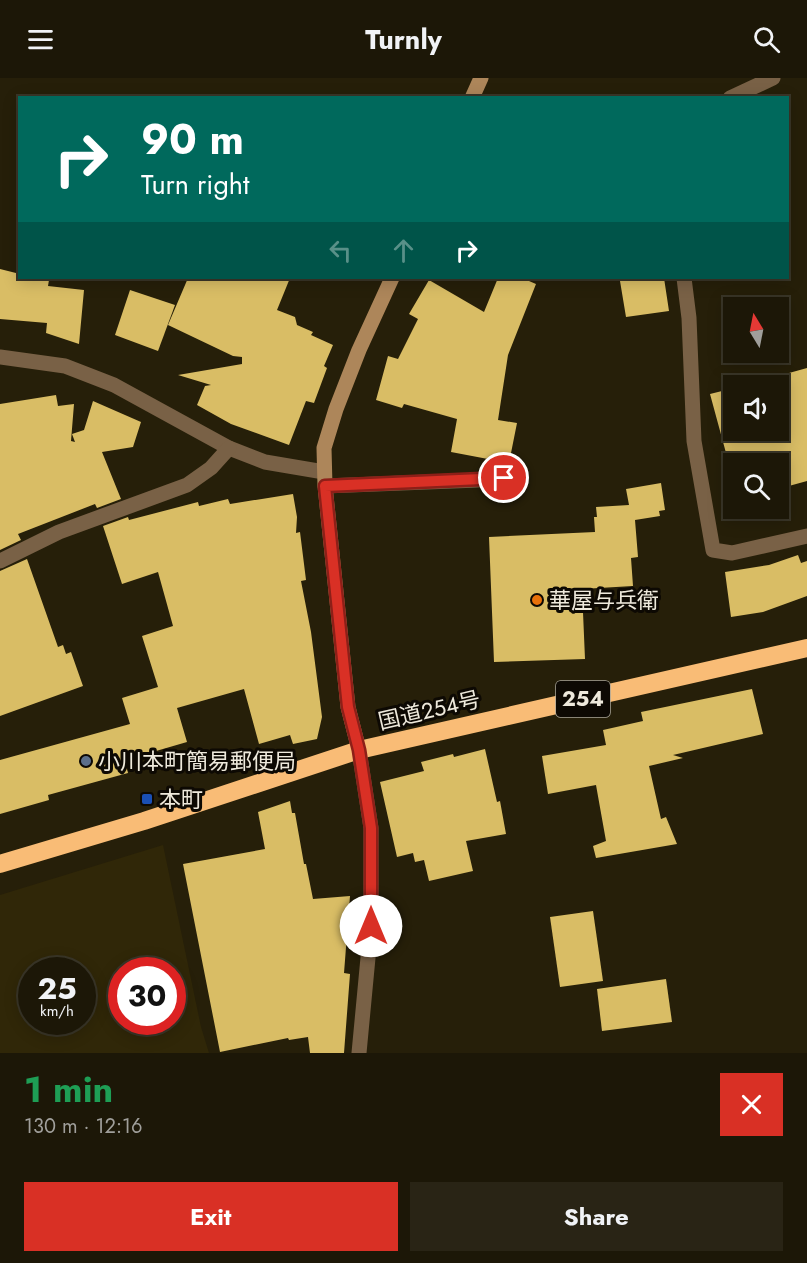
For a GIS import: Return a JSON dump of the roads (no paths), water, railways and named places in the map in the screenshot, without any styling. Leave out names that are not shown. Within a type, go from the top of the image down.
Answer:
[{"type":"highway","name":"国道254号","points":[[0,864],[144,821],[359,750],[807,648]]},
{"type":"street","points":[[473,96],[481,78]]},
{"type":"street","points":[[734,96],[773,78]]},
{"type":"street","points":[[359,1053],[371,926],[371,828],[359,750],[348,707],[325,479],[324,448],[336,409],[359,350],[392,279]]},
{"type":"street","points":[[684,279],[689,318],[694,441],[713,550],[732,553],[807,536]]},
{"type":"street","points":[[0,357],[65,366],[114,385],[229,448],[265,462],[325,479],[504,478]]},
{"type":"street","points":[[0,561],[59,532],[187,485],[211,468],[229,448]]},
{"type":"place","name":"華屋与兵衛","points":[[537,600]]},
{"type":"place","name":"小川本町簡易郵便局","points":[[86,761]]},
{"type":"place","name":"本町","points":[[147,799]]}]
